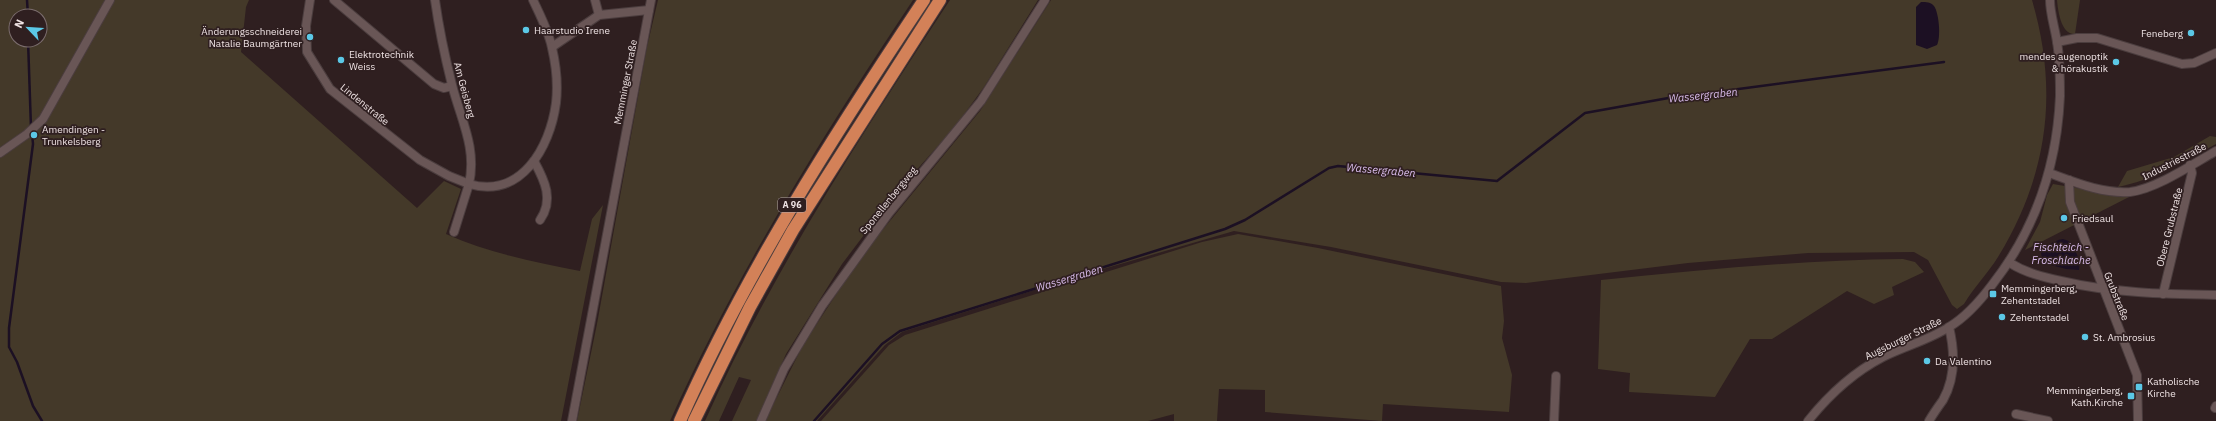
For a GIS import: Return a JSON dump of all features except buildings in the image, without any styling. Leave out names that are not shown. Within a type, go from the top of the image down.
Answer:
[{"type":"highway","name":"A 96","points":[[680,421],[720,337],[773,238],[842,126],[924,0]]},
{"type":"highway","name":"A 96","points":[[694,421],[750,307],[793,230],[847,143],[940,0]]},
{"type":"street","points":[[0,153],[36,126],[59,93],[110,0]]},
{"type":"street","name":"Lindenstraße","points":[[310,0],[306,26],[307,52],[330,89],[420,160],[449,176],[469,184]]},
{"type":"street","points":[[334,0],[434,84],[444,88],[452,86]]},
{"type":"street","name":"Am Geisberg","points":[[435,0],[452,86],[471,148],[472,172],[454,232]]},
{"type":"street","points":[[469,184],[484,187],[505,184],[524,173],[544,145],[554,115],[556,86],[552,47],[533,0]]},
{"type":"street","points":[[595,0],[598,15]]},
{"type":"street","name":"Memminger Straße","points":[[572,421],[590,333],[619,168],[651,0]]},
{"type":"street","name":"Sponellenbergweg","points":[[761,421],[784,369],[822,306],[889,213],[982,101],[1045,0]]},
{"type":"street","name":"Augsburger Straße","points":[[1808,421],[1841,386],[1866,367],[1883,357],[1949,327],[1972,309],[2010,263],[2032,222],[2049,173],[2056,143],[2060,96],[2057,42],[2049,1]]},
{"type":"street","points":[[552,47],[598,15],[649,10]]},
{"type":"street","points":[[2057,42],[2077,38],[2097,38],[2182,64],[2194,63],[2216,53]]},
{"type":"street","name":"Industriestraße","points":[[2049,173],[2100,190],[2130,192],[2150,186],[2216,151]]},
{"type":"street","points":[[534,161],[548,194],[547,208],[540,220]]},
{"type":"street","name":"Obere Grubstraße","points":[[2163,294],[2192,173],[2190,165]]},
{"type":"street","name":"Grubstraße","points":[[2069,180],[2070,202],[2137,375],[2138,421]]},
{"type":"street","points":[[2010,263],[2021,270],[2037,276],[2104,290],[2163,294],[2216,295]]},
{"type":"street","points":[[1929,421],[1943,400],[1951,375],[1954,354],[1949,327]]},
{"type":"street","points":[[1554,421],[1556,376]]},
{"type":"street","points":[[2016,414],[2048,421]]},
{"type":"shaded area","points":[[0,0],[249,0],[246,7],[241,52],[417,208],[444,181],[461,189],[446,234],[495,252],[580,271],[592,219],[603,205],[561,421],[0,421],[0,156],[44,122],[96,32],[42,114],[25,131],[0,148]]},
{"type":"shaded area","points":[[658,0],[913,0],[846,102],[783,205],[724,311],[670,421],[577,421],[597,324],[647,47]]},
{"type":"shaded area","points":[[950,0],[1038,0],[984,87],[954,128],[895,194],[842,264],[786,354],[757,421],[732,421],[751,380],[739,377],[719,421],[705,421],[759,311],[788,258],[851,154]]},
{"type":"shaded area","points":[[1051,0],[2032,0],[2040,34],[2045,67],[2046,100],[2044,132],[2038,164],[2028,195],[2015,226],[1994,263],[1964,304],[1957,309],[1952,305],[1928,260],[1914,252],[1808,253],[1688,263],[1526,283],[1501,282],[1331,247],[1234,231],[1079,276],[902,332],[885,345],[817,421],[765,421],[803,345],[862,255],[980,111]]},
{"type":"shaded area","points":[[2057,0],[2080,0],[2075,34],[2066,31],[2063,27],[2059,16]]},
{"type":"shaded area","points":[[2210,136],[2216,137],[2216,144],[2156,175],[2118,187],[2127,171],[2174,157]]},
{"type":"shaded area","points":[[2053,184],[2129,197],[2025,250],[2040,222],[2047,195]]},
{"type":"shaded area","points":[[1238,234],[1318,248],[1501,286],[1504,321],[1502,338],[1512,375],[1509,412],[1383,404],[1382,421],[1265,412],[1265,390],[1219,389],[1217,421],[1174,421],[1174,414],[1148,421],[821,421],[889,345],[905,335],[1202,242]]},
{"type":"shaded area","points":[[1903,259],[1915,262],[1924,272],[1892,287],[1894,295],[1874,304],[1847,291],[1772,339],[1750,339],[1715,397],[1629,392],[1630,373],[1598,369],[1601,280],[1790,263]]},
{"type":"water","points":[[1921,2],[1928,2],[1934,6],[1938,19],[1939,37],[1937,45],[1927,49],[1916,45],[1916,7]]},
{"type":"water","name":"Fischteich - Froschlache","points":[[2063,239],[2069,241],[2075,251],[2079,262],[2079,270],[2066,269],[2043,263],[2041,253],[2050,244]]},
{"type":"waterway","points":[[27,0],[28,8]]},
{"type":"waterway","points":[[28,48],[31,128]]},
{"type":"waterway","name":"Wassergraben","points":[[814,421],[882,344],[900,331],[1225,229],[1245,220],[1329,168],[1338,166],[1497,181],[1585,113],[1674,97],[1693,97],[1731,90],[1944,62]]},
{"type":"waterway","points":[[32,133],[33,144],[9,328],[9,347],[17,362],[33,406],[42,421]]},
{"type":"place","name":"Haarstudio Irene","points":[[526,30]]},
{"type":"place","name":"Feneberg","points":[[2191,33]]},
{"type":"place","name":"Änderungsschneiderei Natalie Baumgärtner","points":[[310,37]]},
{"type":"place","name":"Elektrotechnik Weiss","points":[[341,60]]},
{"type":"place","name":"mendes augenoptik & hörakustik","points":[[2116,62]]},
{"type":"place","name":"Amendingen - Trunkelsberg","points":[[34,135]]},
{"type":"place","name":"Friedsaul","points":[[2064,218]]},
{"type":"place","name":"Memmingerberg, Zehentstadel","points":[[1993,294]]},
{"type":"place","name":"Zehentstadel","points":[[2002,317]]},
{"type":"place","name":"St. Ambrosius","points":[[2085,337]]},
{"type":"place","name":"Da Valentino","points":[[1927,361]]},
{"type":"place","name":"Katholische Kirche","points":[[2139,387]]},
{"type":"place","name":"Memmingerberg, Kath.Kirche","points":[[2131,396]]}]
